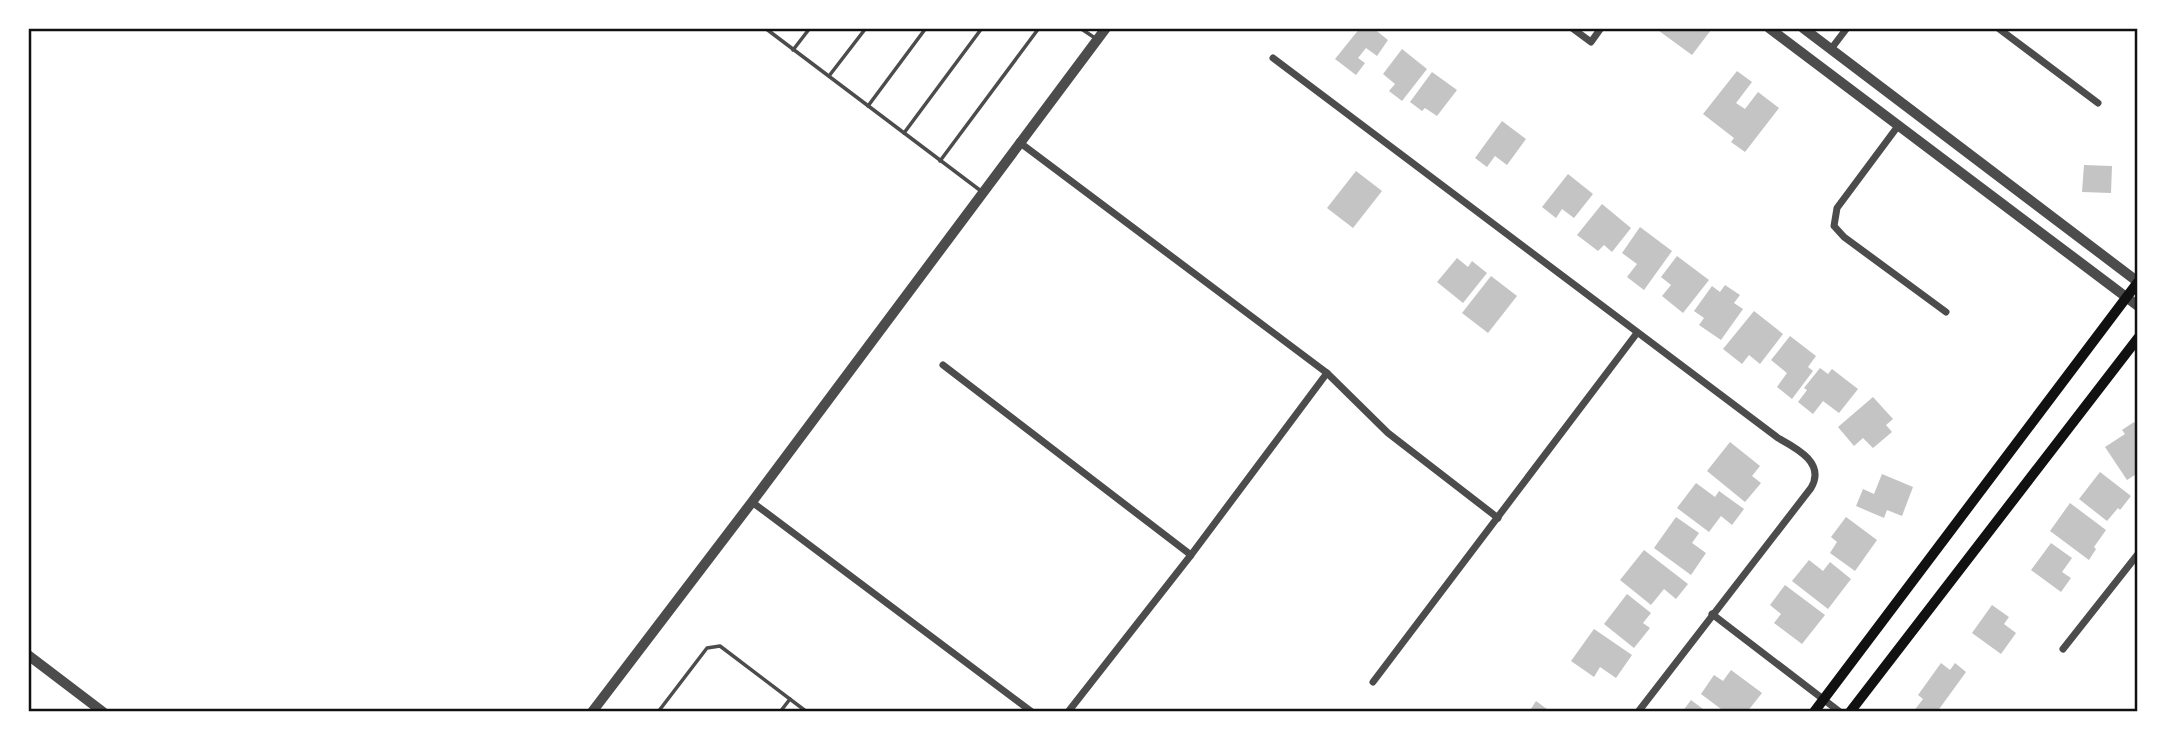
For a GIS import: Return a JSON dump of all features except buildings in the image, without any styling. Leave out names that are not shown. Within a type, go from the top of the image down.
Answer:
[{"type":"main road","points":[[1814,712],[2138,282]]},
{"type":"main road","points":[[1850,712],[2138,338]]},
{"type":"street","points":[[592,712],[1106,28]]},
{"type":"street","points":[[1572,28],[1591,42],[1601,28]]},
{"type":"street","points":[[1769,28],[2138,306]]},
{"type":"street","points":[[1803,28],[2138,282]]},
{"type":"street","points":[[1831,49],[1847,28]]},
{"type":"street","points":[[1998,28],[2098,103]]},
{"type":"street","points":[[1273,58],[1637,333],[1798,450],[1815,467],[1816,474],[1811,488],[1638,712]]},
{"type":"street","points":[[1898,126],[1837,208],[1834,226],[1844,237],[1946,312]]},
{"type":"street","points":[[1019,142],[1327,373],[1388,433],[1498,518]]},
{"type":"street","points":[[1373,682],[1637,333]]},
{"type":"street","points":[[943,365],[1191,555]]},
{"type":"street","points":[[1068,712],[1191,555],[1327,373]]},
{"type":"street","points":[[752,502],[1032,712]]},
{"type":"street","points":[[2063,649],[2138,554]]},
{"type":"street","points":[[1712,614],[1840,712]]},
{"type":"street","points":[[28,655],[103,712]]},
{"type":"lane","points":[[765,28],[982,192]]},
{"type":"lane","points":[[793,50],[810,28]]},
{"type":"lane","points":[[829,76],[866,28]]},
{"type":"lane","points":[[868,106],[926,28]]},
{"type":"lane","points":[[904,133],[982,28]]},
{"type":"lane","points":[[940,161],[1039,28]]},
{"type":"lane","points":[[1080,28],[1097,40]]},
{"type":"lane","points":[[658,712],[707,648],[720,646],[807,712]]},
{"type":"lane","points":[[780,712],[790,699]]}]
